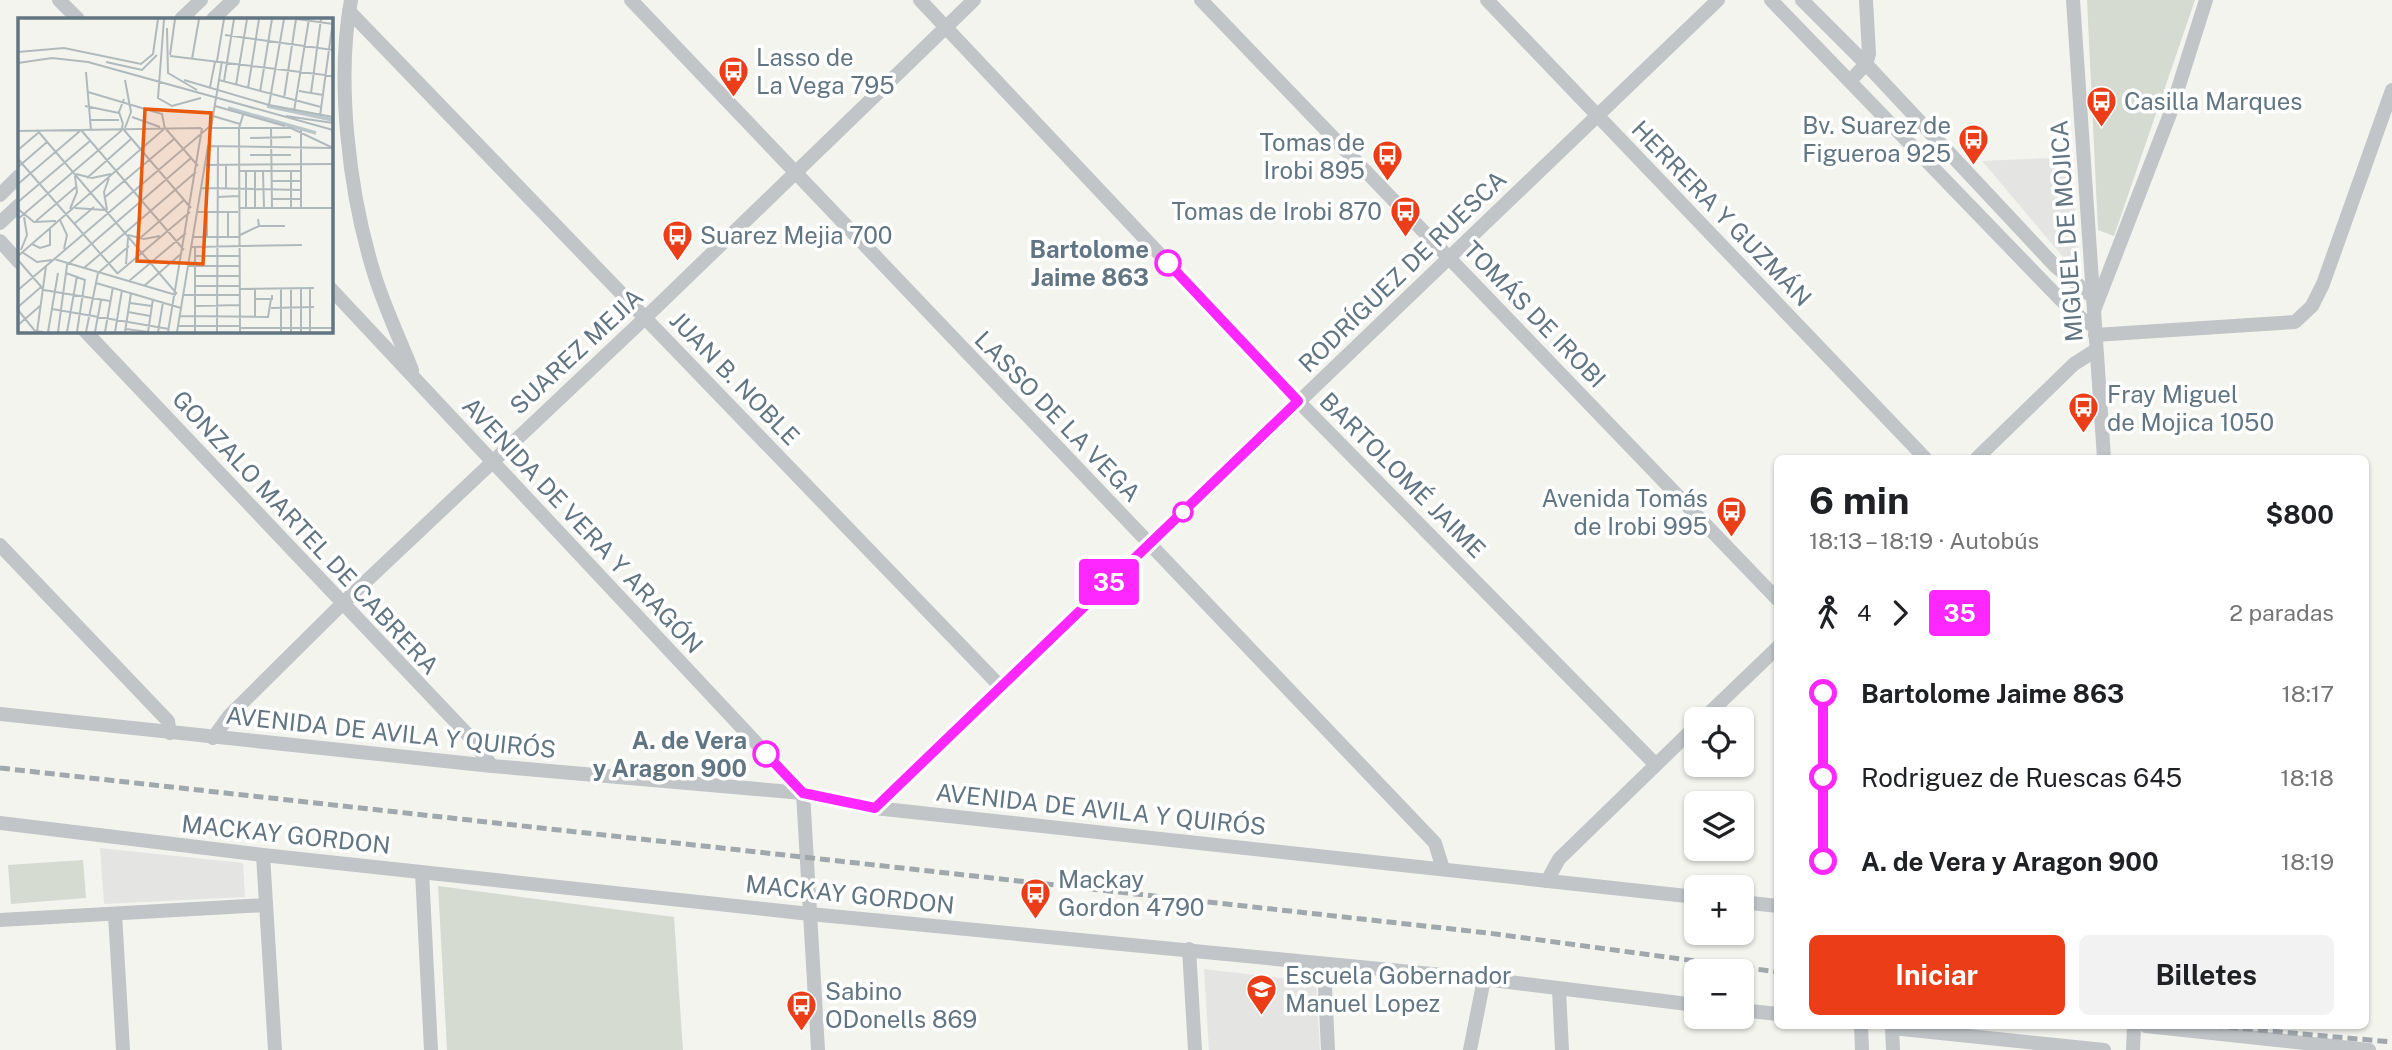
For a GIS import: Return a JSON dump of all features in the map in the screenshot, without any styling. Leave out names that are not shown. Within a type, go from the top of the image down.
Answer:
[{"type":"street","points":[[59,0],[77,18]]},
{"type":"street","points":[[182,18],[201,0]]},
{"type":"street","points":[[214,18],[233,0]]},
{"type":"street","name":"LASSO DE LA VEGA","points":[[631,0],[1435,843],[1443,869]]},
{"type":"street","name":"BARTOLOMÉ JAIME","points":[[920,0],[1298,401],[1655,764]]},
{"type":"street","name":"SUAREZ MEJIA","points":[[213,738],[229,716],[342,604],[645,318],[974,0]]},
{"type":"street","name":"TOMÁS DE IROBI","points":[[1201,0],[1774,596]]},
{"type":"street","name":"HERRERA Y GUZMÁN","points":[[1487,0],[1921,455]]},
{"type":"street","name":"RODRÍGUEZ DE RUESCA","points":[[875,808],[1718,0]]},
{"type":"street","points":[[1771,0],[2082,319],[2096,337]]},
{"type":"street","points":[[1802,0],[2093,303],[2170,114],[2206,0]]},
{"type":"street","points":[[1850,81],[1866,64],[1868,54],[1866,0]]},
{"type":"street","name":"MIGUEL DE MOJICA","points":[[2073,0],[2104,455]]},
{"type":"street","points":[[350,6],[346,102],[351,169],[373,273],[417,380]]},
{"type":"street","name":"JUAN B. NOBLE","points":[[350,6],[645,318],[1000,686]]},
{"type":"street","points":[[1980,455],[2074,364],[2096,337],[2295,323],[2312,306],[2323,284],[2392,90]]},
{"type":"street","points":[[0,195],[18,177]]},
{"type":"street","points":[[0,223],[18,206]]},
{"type":"street","points":[[0,241],[18,260]]},
{"type":"street","name":"AVENIDA DE VERA Y ARAGÓN","points":[[332,290],[803,793]]},
{"type":"street","name":"GONZALO MARTEL DE CABRERA","points":[[86,332],[469,736],[492,766]]},
{"type":"street","points":[[0,545],[168,721],[170,733]]},
{"type":"street","points":[[1716,707],[1774,651]]},
{"type":"street","name":"AVENIDA DE AVILA Y QUIRÓS","points":[[0,714],[492,766],[803,793],[875,808],[1684,896]]},
{"type":"street","points":[[1546,881],[1559,859],[1684,737]]},
{"type":"street","points":[[803,793],[818,1050]]},
{"type":"street","name":"MACKAY GORDON","points":[[0,824],[810,914],[1484,979],[1684,1004]]},
{"type":"street","points":[[263,855],[275,1050]]},
{"type":"street","points":[[422,872],[430,1050]]},
{"type":"street","points":[[1754,903],[1774,906]]},
{"type":"street","points":[[0,920],[266,905]]},
{"type":"street","points":[[116,914],[123,1050]]},
{"type":"street","points":[[1189,949],[1195,1050]]},
{"type":"street","points":[[1324,965],[1328,1050]]},
{"type":"street","points":[[1470,1050],[1484,979]]},
{"type":"street","points":[[1559,989],[1562,1050]]},
{"type":"street","points":[[1754,1011],[1774,1014]]},
{"type":"street","points":[[1861,1029],[1863,1050]]},
{"type":"street","points":[[1892,1029],[1893,1050]]},
{"type":"street","points":[[1902,1029],[2104,1050]]},
{"type":"street","points":[[2133,1050],[2134,1029]]},
{"type":"street","points":[[2174,1029],[2369,1050]]},
{"type":"shaded area","points":[[2087,0],[2195,0],[2114,236],[2098,230]]},
{"type":"shaded area","points":[[2072,157],[2080,277],[1982,161]]},
{"type":"shaded area","points":[[100,848],[243,863],[245,897],[104,904]]},
{"type":"shaded area","points":[[83,860],[86,898],[11,904],[8,865]]},
{"type":"shaded area","points":[[438,886],[674,917],[683,1050],[447,1050]]},
{"type":"shaded area","name":"Escuela Gobernador Manuel Lopez","points":[[1204,969],[1316,982],[1320,1050],[1209,1050]]},
{"type":"railway","points":[[0,768],[1488,933],[1774,971]]},
{"type":"railway","points":[[2247,1029],[2392,1042]]},
{"type":"bus line","name":"35","points":[[766,754],[803,793],[875,808],[1298,401],[1168,263]]},
{"type":"place","name":"Lasso de La Vega 795","points":[[733,98]]},
{"type":"place","name":"Casilla Marques","points":[[2101,128]]},
{"type":"place","name":"Bv. Suarez de Figueroa 925","points":[[1974,166]]},
{"type":"place","name":"Tomas de Irobi 895","points":[[1388,183]]},
{"type":"place","name":"Tomas de Irobi 870","points":[[1405,238]]},
{"type":"place","name":"Suarez Mejia 700","points":[[677,262]]},
{"type":"place","name":"Bartolome Jaime 863","points":[[1168,263]]},
{"type":"place","name":"Fray Miguel de Mojica 1050","points":[[2084,435]]},
{"type":"place","name":"Avenida Tomás de Irobi 995","points":[[1731,539]]},
{"type":"place","name":"A. de Vera y Aragon 900","points":[[766,754]]},
{"type":"place","name":"Mackay Gordon 4790","points":[[1035,920]]},
{"type":"place","name":"Escuela Gobernador Manuel Lopez","points":[[1262,1016]]},
{"type":"place","name":"Sabino ODonells 869","points":[[802,1032]]}]
